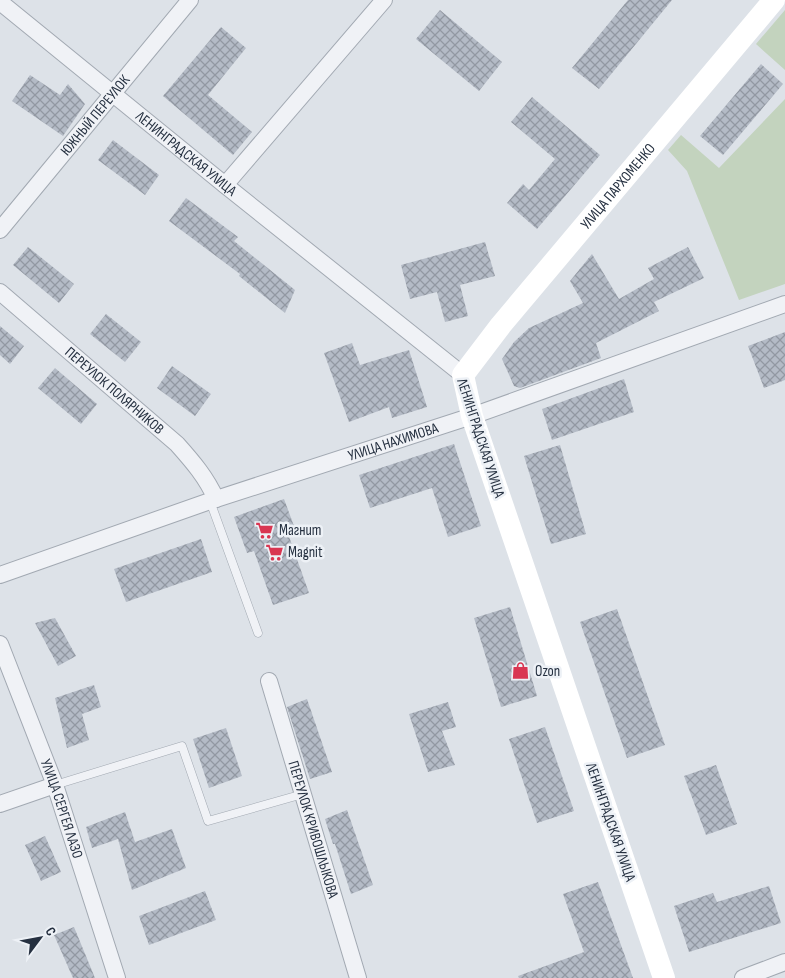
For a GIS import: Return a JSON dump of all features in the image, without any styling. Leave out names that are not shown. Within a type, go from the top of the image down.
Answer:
[{"type":"street","name":"ЮЖНЫЙ ПЕРЕУЛОК","points":[[0,230],[190,0]]},
{"type":"street","points":[[225,185],[384,0]]},
{"type":"street","name":"УЛИЦА ПАРХОМЕНКО","points":[[463,375],[508,317],[774,0]]},
{"type":"street","name":"ЛЕНИНГРАДСКАЯ УЛИЦА","points":[[0,2],[463,375],[472,416],[664,978]]},
{"type":"street","name":"ПЕРЕУЛОК ПОЛЯРНИКОВ","points":[[0,292],[176,444],[199,468],[209,483],[213,500]]},
{"type":"street","name":"УЛИЦА НАХИМОВА","points":[[0,576],[213,500],[472,416],[785,304]]},
{"type":"street","name":"УЛИЦА СЕРГЕЯ ЛАЗО","points":[[0,644],[55,785],[117,978]]},
{"type":"street","name":"ПЕРЕУЛОК КРИВОШЛЫКОВА","points":[[269,682],[358,978]]},
{"type":"street","points":[[0,804],[55,785]]},
{"type":"street","points":[[743,978],[785,962]]},
{"type":"lane","points":[[213,500],[258,633]]},
{"type":"lane","points":[[55,785],[182,746],[208,821],[303,794]]},
{"type":"green space","points":[[785,10],[785,70],[756,44]]},
{"type":"green space","points":[[785,99],[785,284],[739,300],[687,171],[668,150],[681,135],[719,168]]},
{"type":"building","points":[[628,0],[672,0],[599,89],[572,68]]},
{"type":"building","points":[[440,10],[502,62],[479,91],[416,39]]},
{"type":"building","points":[[221,27],[246,48],[208,95],[252,132],[233,155],[163,96]]},
{"type":"building","points":[[761,64],[783,84],[723,155],[700,136]]},
{"type":"building","points":[[30,75],[60,95],[68,84],[85,104],[63,136],[12,101]]},
{"type":"building","points":[[532,97],[600,155],[537,229],[507,203],[523,184],[529,190],[555,159],[511,122]]},
{"type":"building","points":[[113,140],[159,175],[145,195],[98,160]]},
{"type":"building","points":[[186,198],[238,237],[234,241],[295,290],[285,313],[239,276],[240,274],[169,221]]},
{"type":"building","points":[[485,242],[495,276],[460,285],[468,316],[445,322],[437,292],[410,299],[401,265]]},
{"type":"building","points":[[28,247],[74,284],[59,303],[13,265]]},
{"type":"building","points":[[688,247],[704,278],[654,302],[659,311],[596,343],[601,358],[520,388],[514,386],[502,359],[514,342],[529,328],[583,303],[570,281],[592,254],[619,299],[654,279],[648,268]]},
{"type":"building","points":[[106,314],[141,342],[125,362],[90,334]]},
{"type":"building","points":[[0,326],[24,346],[10,364],[0,355]]},
{"type":"building","points":[[785,332],[785,380],[764,388],[748,346]]},
{"type":"building","points":[[352,343],[360,365],[409,350],[427,407],[392,418],[389,407],[349,422],[324,353]]},
{"type":"building","points":[[172,366],[211,394],[195,416],[157,388]]},
{"type":"building","points":[[55,368],[97,404],[81,424],[38,388]]},
{"type":"building","points":[[624,379],[634,412],[552,440],[542,409]]},
{"type":"building","points":[[454,444],[481,526],[448,537],[432,488],[370,508],[359,475]]},
{"type":"building","points":[[560,445],[586,534],[551,544],[524,456]]},
{"type":"building","name":"Magnit","points":[[284,499],[294,526],[286,528],[309,593],[273,605],[254,551],[247,553],[234,517]]},
{"type":"building","points":[[201,539],[212,572],[126,602],[114,569]]},
{"type":"building","points":[[510,607],[537,696],[501,707],[474,618]]},
{"type":"building","points":[[617,609],[665,745],[627,758],[580,622]]},
{"type":"building","points":[[55,618],[76,656],[58,666],[35,623]]},
{"type":"building","points":[[94,685],[101,707],[82,714],[89,740],[67,748],[55,698]]},
{"type":"building","points":[[307,699],[332,772],[310,779],[287,707]]},
{"type":"building","points":[[448,702],[456,727],[442,731],[455,765],[428,772],[409,714]]},
{"type":"building","points":[[545,727],[574,811],[537,823],[509,739]]},
{"type":"building","points":[[226,728],[242,776],[209,788],[193,739]]},
{"type":"building","points":[[716,765],[737,824],[706,835],[684,776]]},
{"type":"building","points":[[347,810],[373,885],[351,894],[325,819]]},
{"type":"building","points":[[125,812],[135,842],[172,829],[186,868],[132,890],[118,839],[92,848],[86,827]]},
{"type":"building","points":[[45,836],[61,872],[41,881],[25,845]]},
{"type":"building","points":[[598,882],[633,978],[519,978],[518,976],[584,952],[563,894]]},
{"type":"building","points":[[769,886],[781,923],[689,952],[674,906],[713,893],[717,902]]},
{"type":"building","points":[[205,891],[216,920],[149,945],[139,916]]},
{"type":"building","points":[[74,927],[95,978],[73,978],[54,935]]},
{"type":"place","name":"Магнит","points":[[265,530]]},
{"type":"place","name":"Magnit","points":[[274,552]]},
{"type":"place","name":"Ozon","points":[[521,671]]}]
